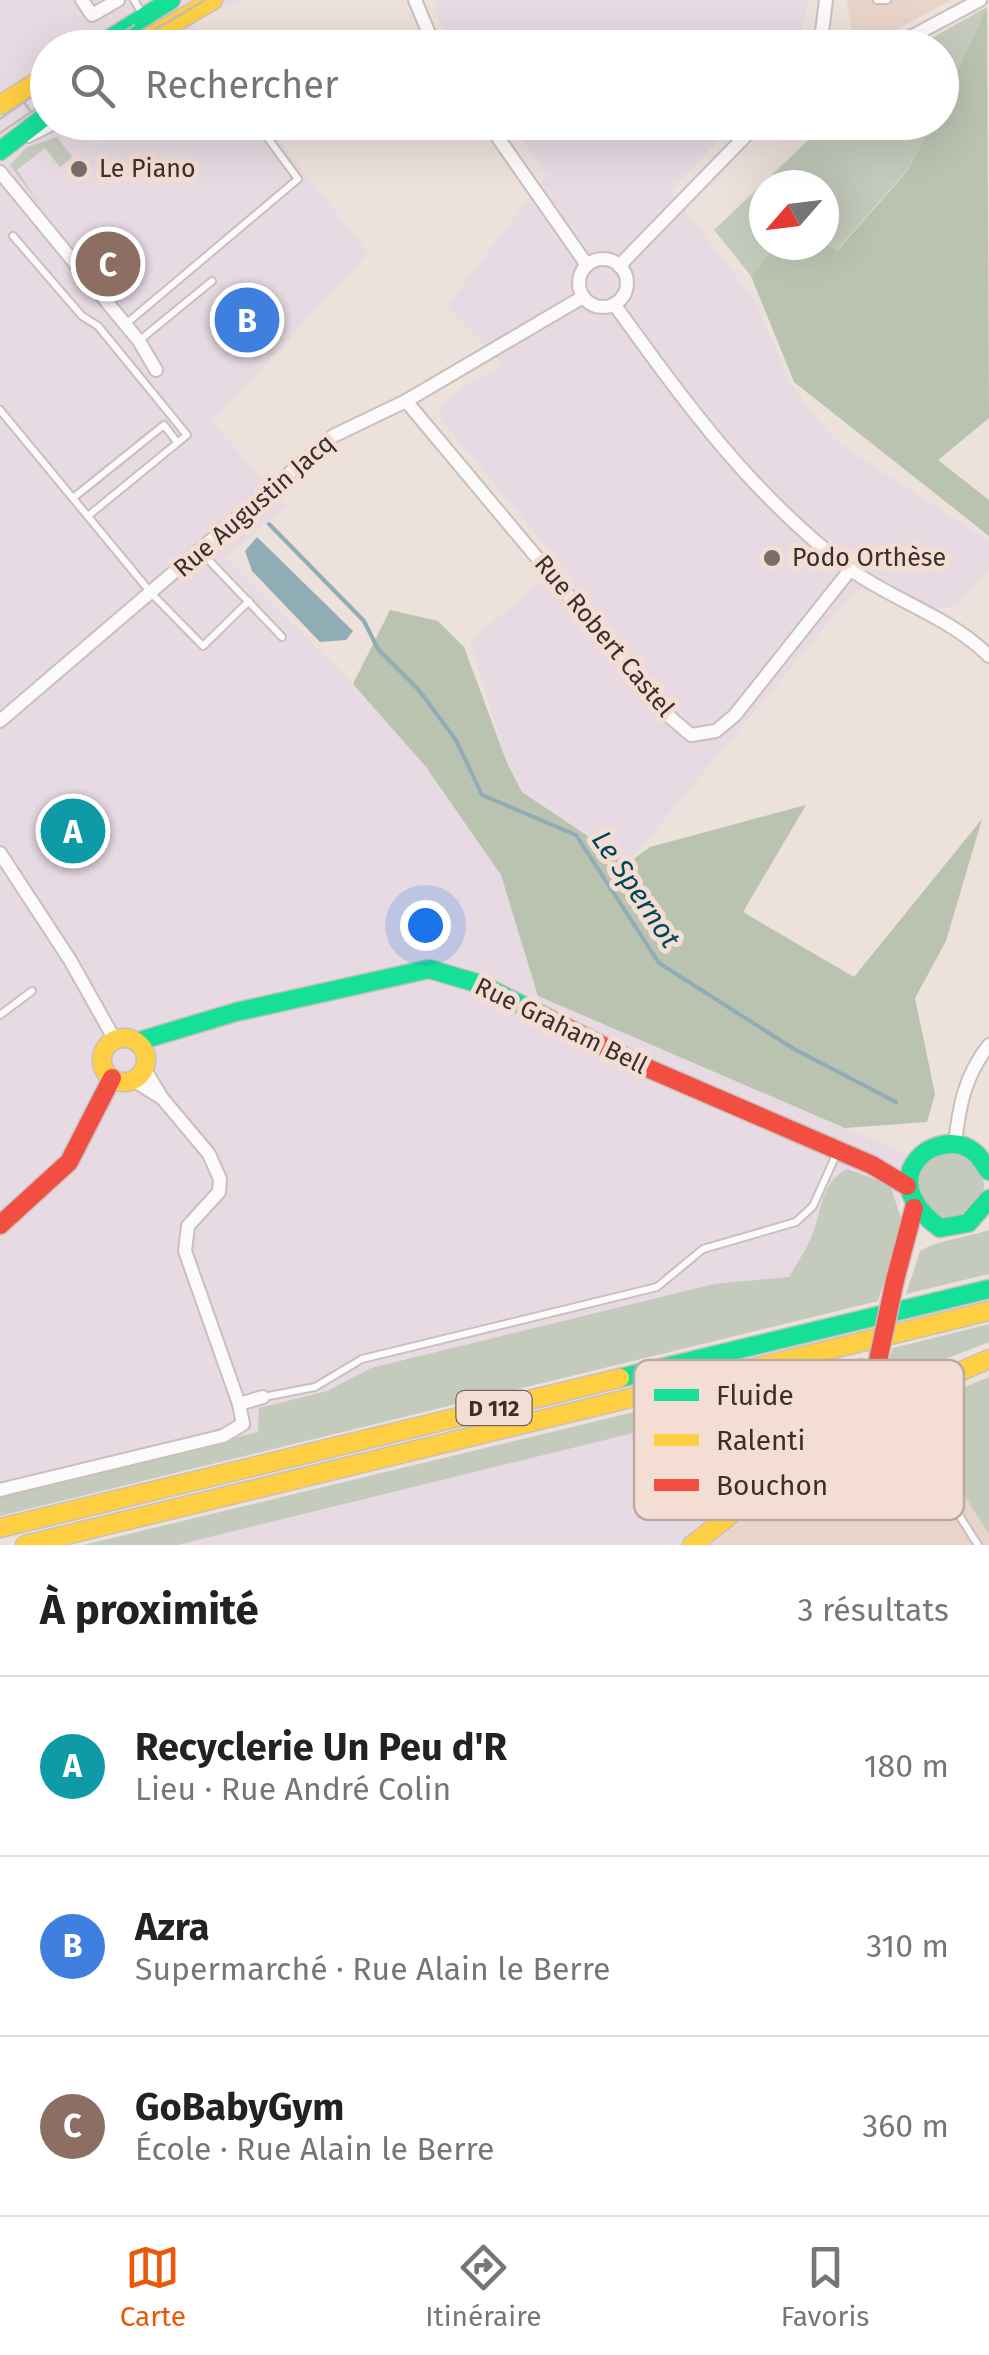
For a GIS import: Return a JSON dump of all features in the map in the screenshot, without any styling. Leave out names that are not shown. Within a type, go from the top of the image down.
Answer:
[{"type":"main road","points":[[114,30],[138,8],[170,0]]},
{"type":"main road","points":[[162,30],[213,0]]},
{"type":"main road","points":[[0,105],[30,87]]},
{"type":"main road","points":[[0,151],[30,128]]},
{"type":"main road","name":"Rue Graham Bell","points":[[136,1042],[352,984],[429,969],[480,984],[645,1068],[872,1164],[907,1186]]},
{"type":"main road","name":"Rue Graham Bell","points":[[141,1069],[180,1028]]},
{"type":"main road","points":[[0,1225],[69,1162],[112,1078],[141,1069],[136,1042],[115,1040],[102,1055],[103,1068],[112,1078]]},
{"type":"main road","points":[[955,1144],[986,1162]]},
{"type":"main road","name":"Rue Graham Bell","points":[[872,1164],[914,1161],[934,1146],[955,1144]]},
{"type":"main road","points":[[878,1360],[895,1280],[908,1247],[914,1208],[907,1186],[914,1161]]},
{"type":"main road","points":[[908,1247],[940,1228],[968,1223],[989,1201]]},
{"type":"main road","points":[[914,1208],[940,1228]]},
{"type":"main road","name":"D 112","points":[[692,1360],[989,1288]]},
{"type":"main road","name":"D 112","points":[[787,1360],[989,1311]]},
{"type":"main road","points":[[964,1369],[989,1358]]},
{"type":"main road","name":"D 112","points":[[0,1528],[634,1374]]},
{"type":"main road","name":"D 112","points":[[26,1545],[634,1397]]},
{"type":"main road","points":[[692,1545],[724,1520]]},
{"type":"street","points":[[82,0],[92,14],[118,0]]},
{"type":"street","points":[[414,0],[427,30]]},
{"type":"street","points":[[822,30],[826,0]]},
{"type":"street","points":[[924,30],[980,0]]},
{"type":"street","points":[[500,140],[587,265]]},
{"type":"street","points":[[619,266],[742,140]]},
{"type":"street","points":[[0,172],[139,341],[156,370]]},
{"type":"street","points":[[603,259],[619,266],[627,286],[614,304],[597,306],[583,296],[579,280],[587,265],[603,259]]},
{"type":"street","name":"Rue Augustin Jacq","points":[[0,721],[332,436],[406,401],[583,296]]},
{"type":"street","points":[[614,304],[715,443],[751,483],[850,570],[923,610],[989,656]]},
{"type":"street","name":"Rue Robert Castel","points":[[406,401],[671,718],[691,735],[716,732],[735,715],[850,570]]},
{"type":"street","points":[[0,854],[70,960],[115,1040]]},
{"type":"street","points":[[955,1144],[959,1101],[976,1062],[989,1045]]},
{"type":"street","points":[[0,1490],[223,1436],[244,1424],[183,1240],[192,1220],[216,1197],[220,1179],[208,1154],[141,1069]]},
{"type":"street","points":[[240,1404],[262,1397]]},
{"type":"lane","points":[[876,0],[887,0]]},
{"type":"lane","points":[[0,151],[30,137]]},
{"type":"lane","points":[[125,324],[298,179],[269,140]]},
{"type":"lane","points":[[13,236],[82,316],[98,326],[186,435],[88,516]]},
{"type":"lane","points":[[139,341],[212,280]]},
{"type":"lane","points":[[0,410],[152,594],[203,646],[249,602]]},
{"type":"lane","points":[[73,498],[164,424],[178,442]]},
{"type":"lane","points":[[201,552],[282,636]]},
{"type":"lane","points":[[0,1015],[32,991]]},
{"type":"lane","points":[[262,1397],[282,1397],[315,1387],[362,1359],[657,1287],[703,1248],[796,1222],[813,1206],[838,1150]]},
{"type":"lane","points":[[962,1520],[978,1545]]},
{"type":"shaded area","points":[[0,0],[241,0],[192,22],[197,30],[30,30],[30,140],[278,140],[368,253],[212,422],[286,506],[226,558],[353,684],[426,767],[501,875],[539,996],[911,1156],[882,1278],[0,1497]]},
{"type":"shaded area","points":[[434,0],[808,0],[802,30],[444,30]]},
{"type":"shaded area","points":[[847,0],[950,0],[896,30],[851,30]]},
{"type":"shaded area","points":[[987,7],[959,67],[959,30],[946,30]]},
{"type":"shaded area","points":[[59,140],[72,157],[60,167],[45,148],[17,170],[40,205],[10,165],[27,147]]},
{"type":"shaded area","points":[[522,140],[719,140],[670,191],[755,301],[791,383],[812,415],[841,445],[989,542],[989,568],[957,606],[938,608],[857,588],[628,863],[522,792],[507,763],[470,641],[562,565],[441,420],[439,409],[466,385],[504,365],[447,306],[547,175]]},
{"type":"shaded area","points":[[808,140],[923,140],[908,169],[839,248],[839,170],[777,170]]},
{"type":"shaded area","points":[[749,197],[749,260],[764,260],[751,276],[714,230]]},
{"type":"shaded area","points":[[950,1151],[974,1161],[984,1185],[974,1209],[950,1219],[926,1209],[916,1185],[926,1161]]},
{"type":"shaded area","points":[[847,1169],[890,1185],[902,1221],[878,1301],[0,1516],[0,1495],[258,1432],[259,1408],[327,1391],[371,1368],[714,1284],[789,1277],[810,1240],[826,1191]]},
{"type":"shaded area","points":[[989,1230],[989,1274],[906,1294],[920,1251]]},
{"type":"shaded area","points":[[989,1324],[989,1342],[942,1360],[888,1360],[893,1348]]},
{"type":"shaded area","points":[[989,1377],[989,1534],[964,1495],[964,1387]]},
{"type":"shaded area","points":[[634,1412],[634,1433],[177,1545],[83,1545]]},
{"type":"shaded area","points":[[634,1433],[634,1520],[744,1520],[710,1545],[177,1545]]},
{"type":"shaded area","points":[[964,1495],[989,1534],[989,1545],[710,1545],[743,1520],[964,1520]]},
{"type":"green space","points":[[987,7],[989,418],[938,460],[989,500],[989,536],[794,382],[751,276],[764,260],[839,260],[839,249],[908,170],[923,140],[959,140],[959,67]]},
{"type":"green space","points":[[390,610],[438,621],[464,647],[507,763],[522,792],[628,863],[650,847],[806,805],[743,912],[854,977],[982,819],[946,941],[915,998],[935,1094],[927,1122],[845,1128],[538,996],[501,875],[426,767],[353,684]]},
{"type":"water","points":[[257,537],[353,631],[346,640],[320,642],[252,571],[245,551]]},
{"type":"waterway","name":"Le Spernot","points":[[269,524],[364,621],[378,649],[418,689],[456,740],[482,795],[576,835],[659,963],[794,1049],[896,1102]]},
{"type":"tram line","points":[[154,30],[205,0]]},
{"type":"tram line","points":[[127,30],[134,25]]},
{"type":"tram line","points":[[30,98],[24,102],[30,111]]},
{"type":"tram line","points":[[0,119],[24,102],[30,111]]},
{"type":"tram line","points":[[0,133],[30,113]]},
{"type":"traffic: fast","points":[[124,30],[171,0]]},
{"type":"traffic: fast","points":[[0,151],[30,128]]},
{"type":"traffic: fast","points":[[136,1042],[236,1012],[429,969],[480,984],[546,1017]]},
{"type":"traffic: fast","points":[[989,1171],[974,1152],[960,1145],[944,1145],[929,1150],[910,1173],[910,1190],[919,1208],[940,1228],[968,1223],[989,1199]]},
{"type":"traffic: fast","points":[[695,1360],[989,1289]]},
{"type":"traffic: fast","points":[[620,1378],[634,1375]]},
{"type":"traffic: slow","points":[[162,30],[213,0]]},
{"type":"traffic: slow","points":[[0,105],[30,86]]},
{"type":"traffic: slow","points":[[124,1038],[139,1045],[146,1060],[139,1075],[124,1082],[109,1075],[102,1060],[109,1045],[124,1038]]},
{"type":"traffic: slow","points":[[787,1360],[989,1311]]},
{"type":"traffic: slow","points":[[964,1370],[989,1359]]},
{"type":"traffic: slow","points":[[0,1528],[620,1378]]},
{"type":"traffic: slow","points":[[25,1545],[634,1397]]},
{"type":"traffic: slow","points":[[692,1545],[724,1520]]},
{"type":"traffic: jam","points":[[546,1017],[645,1067],[872,1165],[907,1186]]},
{"type":"traffic: jam","points":[[0,1225],[69,1162],[112,1078]]},
{"type":"traffic: jam","points":[[895,1280],[914,1208]]},
{"type":"traffic: jam","points":[[878,1360],[895,1280]]},
{"type":"place","name":"Le Piano","points":[[79,169]]},
{"type":"place","name":"GoBabyGym","points":[[108,264]]},
{"type":"place","name":"Azra","points":[[247,320]]},
{"type":"place","name":"Podo Orthèse","points":[[772,558]]},
{"type":"place","name":"Recyclerie Un Peu d'R","points":[[73,831]]}]
